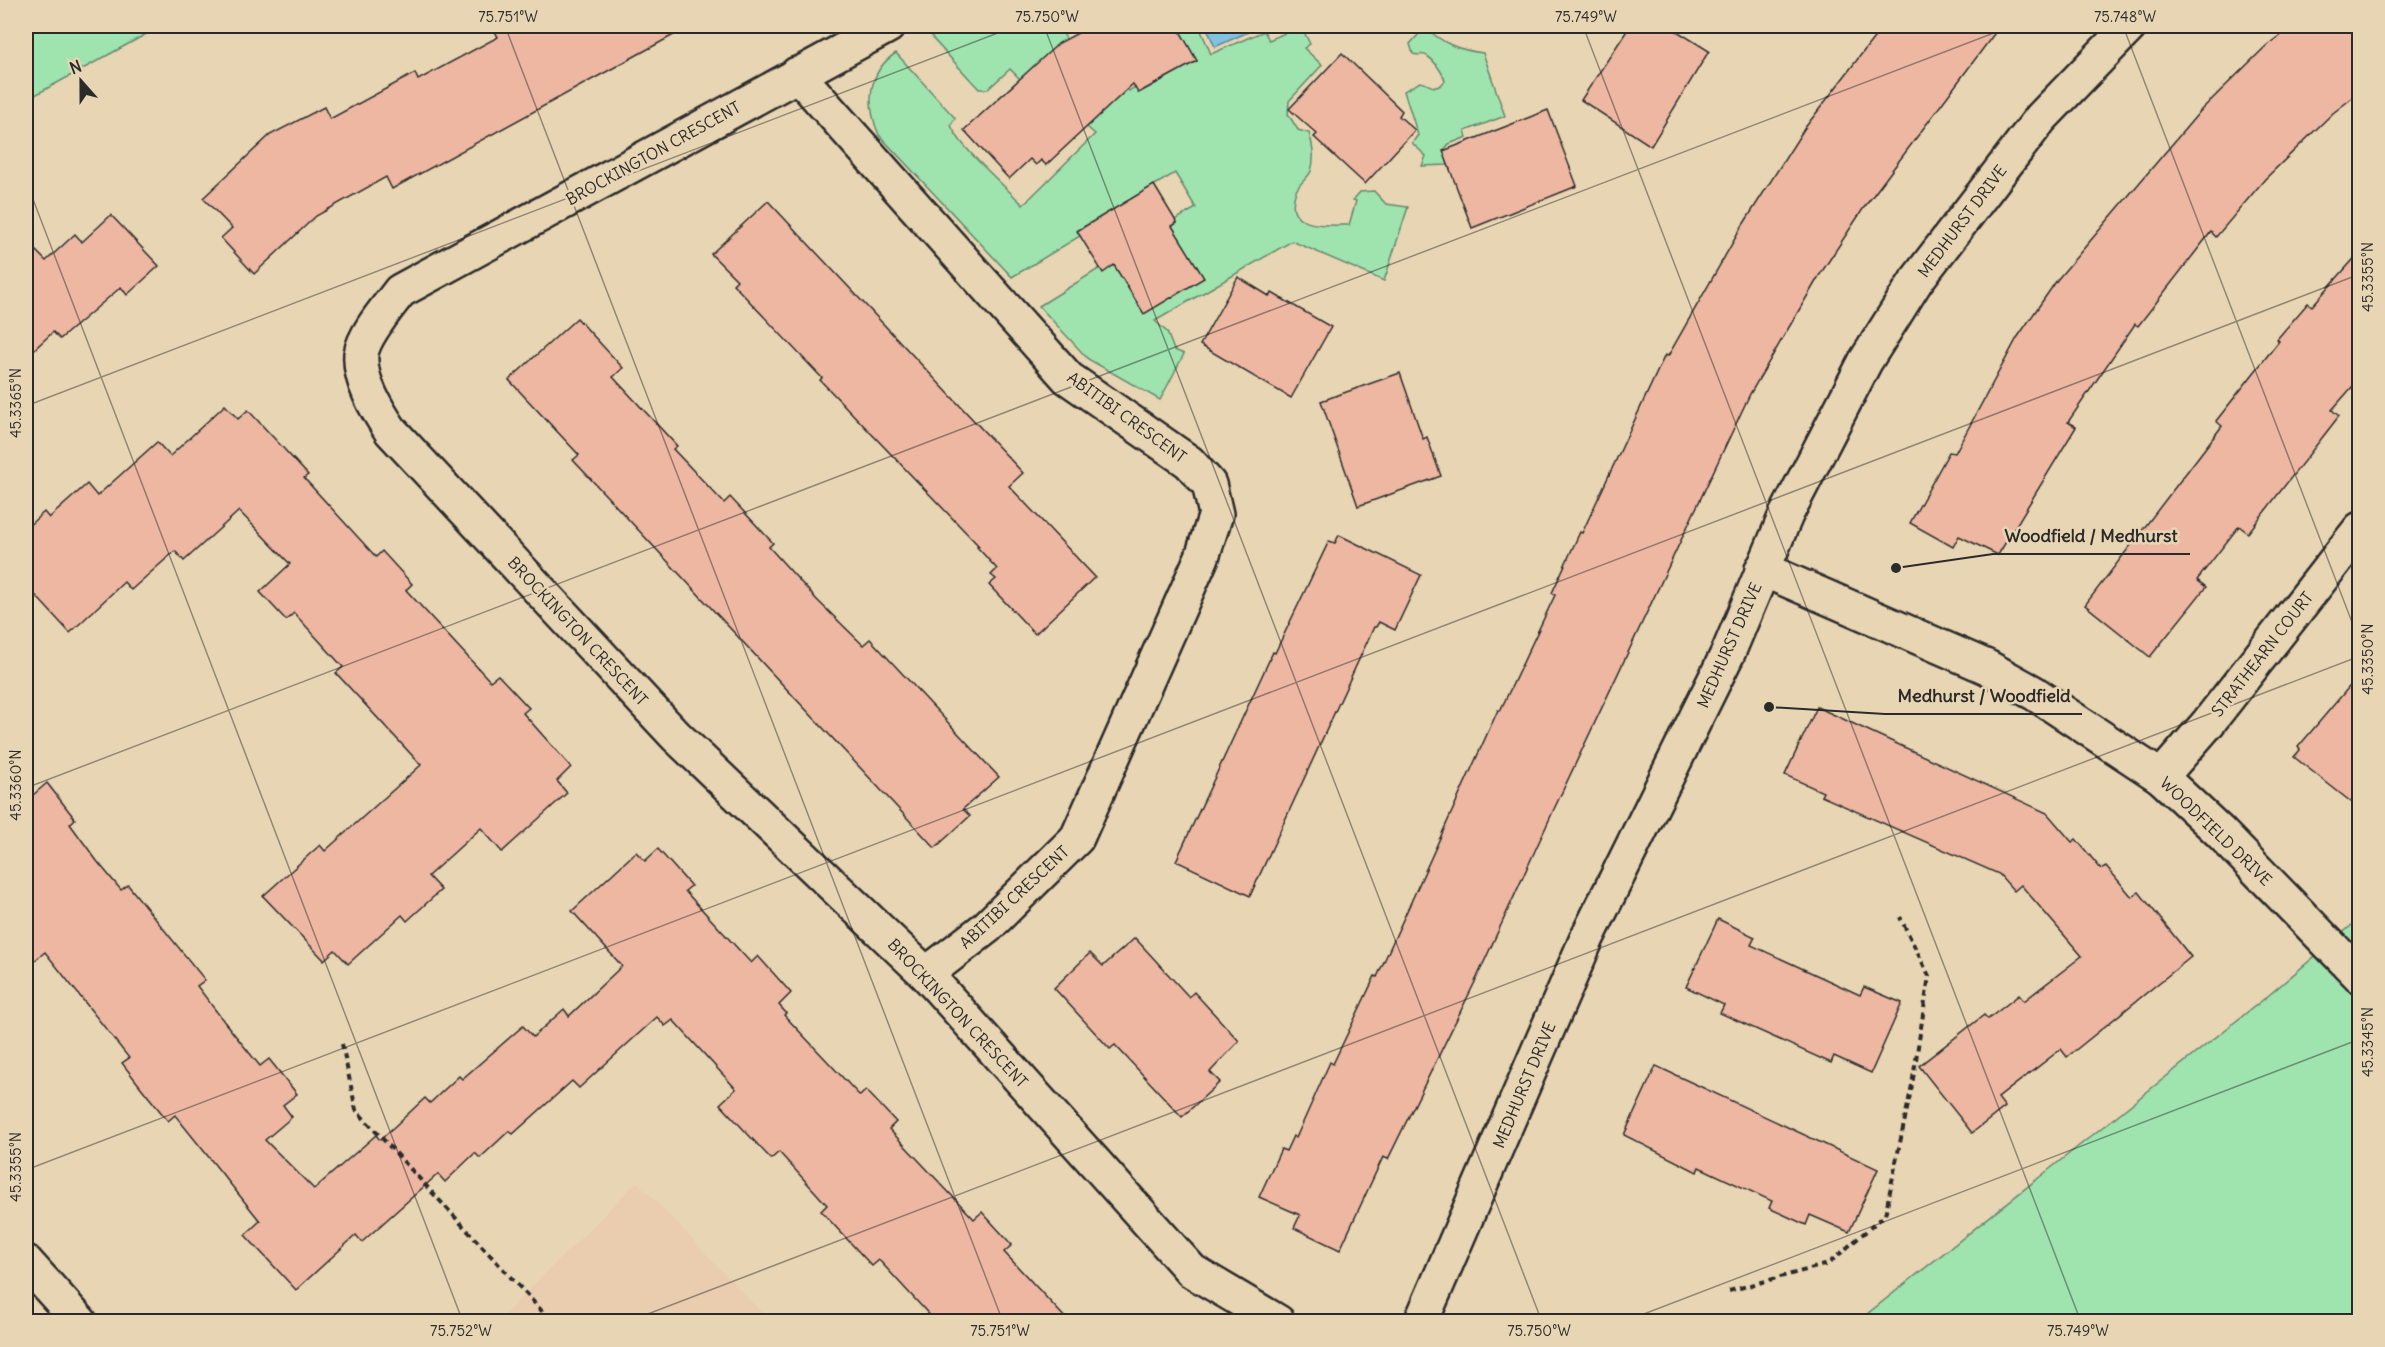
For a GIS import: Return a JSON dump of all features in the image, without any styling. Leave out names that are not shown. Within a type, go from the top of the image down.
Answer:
[{"type":"street","name":"BROCKINGTON CRESCENT","points":[[888,26],[400,291],[377,321],[361,353],[365,379],[376,409],[391,431],[668,728],[926,974],[1192,1271],[1278,1322]]},
{"type":"street","name":"MEDHURST DRIVE","points":[[1421,1322],[1587,938],[1728,653],[1762,569],[1864,362],[1916,281],[2041,118],[2130,26]]},
{"type":"street","name":"ABITIBI CRESCENT","points":[[797,74],[1068,378],[1189,462],[1209,484],[1216,514],[1202,556],[1077,838],[987,927],[926,974]]},
{"type":"street","name":"STRATHEARN COURT","points":[[2161,777],[2208,723],[2360,529]]},
{"type":"street","name":"WOODFIELD DRIVE","points":[[1762,569],[1987,667],[2034,693],[2161,777],[2228,841],[2360,976]]},
{"type":"street","points":[[26,1262],[80,1322]]},
{"type":"path","points":[[1729,1291],[1828,1264],[1885,1215],[1912,1085],[1929,976],[1900,918]]},
{"type":"path","points":[[342,1044],[357,1110],[552,1322]]},
{"type":"shaded area","points":[[637,1182],[770,1321],[498,1321]]},
{"type":"green space","points":[[26,26],[161,26],[26,100]]},
{"type":"green space","points":[[946,26],[1059,26],[1098,97],[1124,82],[1129,91],[1135,87],[1139,93],[1197,61],[1177,26],[1199,26],[1211,54],[1264,31],[1269,40],[1301,26],[1310,44],[1304,48],[1322,65],[1289,101],[1288,114],[1298,130],[1309,133],[1313,152],[1311,171],[1298,187],[1293,206],[1296,214],[1302,220],[1320,225],[1349,225],[1356,201],[1353,200],[1360,192],[1374,191],[1386,204],[1408,207],[1384,281],[1292,241],[1155,321],[1167,332],[1174,350],[1184,354],[1160,400],[1088,359],[1039,306],[1100,268],[1103,272],[1114,265],[1144,313],[1203,278],[1172,226],[1177,223],[1175,220],[1196,208],[1175,173],[1078,230],[1080,236],[1012,277],[879,135],[871,101],[874,79],[886,61],[896,53],[955,118],[951,125],[963,144],[1023,205],[1095,134],[1087,127],[1095,119],[1045,58],[1020,79],[1010,69],[988,89],[979,89],[933,39],[931,34]]},
{"type":"green space","points":[[1425,27],[1438,38],[1452,45],[1483,53],[1505,116],[1465,131],[1467,137],[1449,144],[1444,150],[1448,165],[1422,166],[1426,156],[1412,143],[1418,135],[1404,91],[1420,82],[1435,87],[1445,81],[1430,58],[1413,54],[1410,44]]},
{"type":"green space","points":[[2359,919],[2359,1321],[1857,1322],[2269,995]]},
{"type":"water","points":[[1206,26],[1246,26],[1248,32],[1215,47]]},
{"type":"building","points":[[492,26],[690,26],[392,189],[386,177],[316,216],[254,274],[221,238],[232,228],[203,198],[270,135],[324,107],[330,119],[415,73],[418,80],[498,37]]},
{"type":"building","points":[[1091,26],[1177,26],[1197,61],[1138,93],[1133,84],[1046,165],[1041,160],[1036,165],[1030,159],[1009,179],[964,130],[1059,43]]},
{"type":"building","points":[[1630,26],[1669,26],[1709,51],[1651,146],[1581,100]]},
{"type":"building","points":[[1883,26],[2000,26],[1863,209],[1819,276],[1750,394],[1474,984],[1388,1159],[1383,1157],[1340,1250],[1294,1228],[1300,1215],[1259,1197],[1281,1149],[1286,1151],[1293,1136],[1296,1138],[1330,1062],[1333,1064],[1375,976],[1377,977],[1498,710],[1500,711],[1555,595],[1552,593],[1580,532],[1582,533],[1665,355],[1668,356],[1741,228],[1804,129]]},
{"type":"building","points":[[2292,26],[2360,26],[2360,92],[2333,113],[2265,179],[2216,237],[2211,232],[2138,326],[2135,324],[2068,422],[2076,427],[1998,555],[1959,536],[1953,547],[1910,523],[1949,452],[1955,453],[2017,338],[2057,280],[2202,109],[2266,46]]},
{"type":"building","points":[[1342,53],[1402,111],[1399,116],[1415,130],[1365,184],[1314,137],[1317,134],[1289,109]]},
{"type":"building","points":[[1548,110],[1577,186],[1472,228],[1443,151]]},
{"type":"building","points":[[1154,185],[1177,223],[1172,226],[1204,278],[1144,314],[1114,265],[1103,273],[1077,231]]},
{"type":"building","points":[[768,201],[1023,473],[1009,486],[1095,577],[1035,634],[989,585],[996,579],[991,575],[997,569],[977,547],[979,546],[820,380],[822,378],[733,284],[737,280],[711,254]]},
{"type":"building","points":[[111,215],[159,266],[127,295],[121,287],[60,339],[53,332],[26,357],[26,241],[46,261],[75,234],[82,242]]},
{"type":"building","points":[[2360,252],[2360,378],[2332,410],[2339,416],[2248,533],[2239,526],[2197,580],[2206,587],[2150,657],[2085,605],[2222,426],[2216,421],[2279,341],[2277,339],[2308,303],[2312,306]]},
{"type":"building","points":[[1238,277],[1269,296],[1272,293],[1331,327],[1291,398],[1200,345]]},
{"type":"building","points":[[577,318],[623,368],[613,377],[677,446],[673,449],[724,503],[730,497],[773,543],[769,547],[817,600],[863,645],[870,639],[999,777],[963,809],[970,816],[935,848],[573,460],[579,455],[509,380]]},
{"type":"building","points":[[1400,373],[1423,439],[1427,437],[1441,476],[1358,506],[1321,401]]},
{"type":"building","points":[[225,405],[238,419],[248,410],[308,475],[304,478],[376,557],[382,551],[412,584],[406,590],[490,681],[498,675],[529,708],[523,713],[571,767],[557,781],[567,793],[502,852],[481,828],[428,876],[441,890],[407,921],[402,915],[348,964],[335,950],[324,960],[263,896],[320,845],[325,851],[421,765],[336,673],[343,667],[294,613],[286,620],[260,592],[290,564],[239,511],[184,561],[175,551],[131,590],[124,582],[70,633],[26,585],[26,528],[44,512],[49,518],[87,484],[97,496],[157,442],[170,456]]},
{"type":"building","points":[[1339,535],[1421,575],[1395,630],[1379,622],[1374,627],[1250,896],[1176,861],[1273,652],[1275,653],[1329,541],[1335,543]]},
{"type":"building","points":[[2360,674],[2360,809],[2294,757],[2300,750],[2298,747]]},
{"type":"building","points":[[1817,707],[2047,813],[2072,842],[2076,839],[2101,869],[2106,866],[2132,897],[2139,892],[2191,957],[2067,1057],[2061,1049],[1998,1098],[2005,1107],[1972,1133],[1919,1066],[1984,1015],[1988,1019],[2019,995],[2024,1001],[2082,956],[2021,885],[2014,891],[1999,874],[1821,796],[1823,792],[1785,775]]},
{"type":"building","points":[[47,783],[75,819],[70,824],[97,861],[121,890],[128,885],[205,980],[197,986],[226,1024],[260,1066],[269,1059],[297,1094],[283,1105],[292,1117],[265,1140],[314,1189],[376,1135],[380,1140],[425,1098],[430,1103],[459,1076],[462,1079],[523,1026],[533,1037],[564,1009],[569,1016],[622,966],[572,911],[636,852],[645,861],[658,849],[691,886],[685,891],[751,963],[758,956],[791,993],[779,1005],[786,1013],[784,1015],[860,1096],[866,1090],[896,1122],[889,1129],[974,1219],[982,1212],[1012,1245],[1004,1252],[1069,1322],[936,1322],[879,1260],[872,1266],[821,1211],[827,1205],[779,1152],[771,1159],[720,1104],[736,1089],[673,1020],[665,1026],[657,1017],[579,1088],[572,1081],[513,1134],[509,1131],[480,1158],[475,1153],[445,1182],[438,1174],[362,1242],[356,1235],[296,1290],[245,1235],[260,1221],[175,1115],[168,1121],[143,1090],[122,1063],[129,1058],[45,952],[26,968],[26,801]]},
{"type":"building","points":[[1718,919],[1755,937],[1751,945],[1860,995],[1864,987],[1902,1003],[1871,1073],[1834,1056],[1831,1063],[1720,1013],[1724,1005],[1686,987]]},
{"type":"building","points":[[1135,938],[1189,997],[1194,992],[1239,1041],[1210,1072],[1220,1082],[1182,1117],[1115,1045],[1110,1049],[1054,988],[1090,953],[1103,966]]},
{"type":"building","points":[[1656,1066],[1878,1169],[1849,1232],[1810,1215],[1806,1225],[1769,1208],[1772,1201],[1699,1167],[1697,1172],[1624,1135]]},
{"type":"place","name":"Woodfield / Medhurst","points":[[1896,568]]},
{"type":"place","name":"Medhurst / Woodfield","points":[[1769,707]]}]
